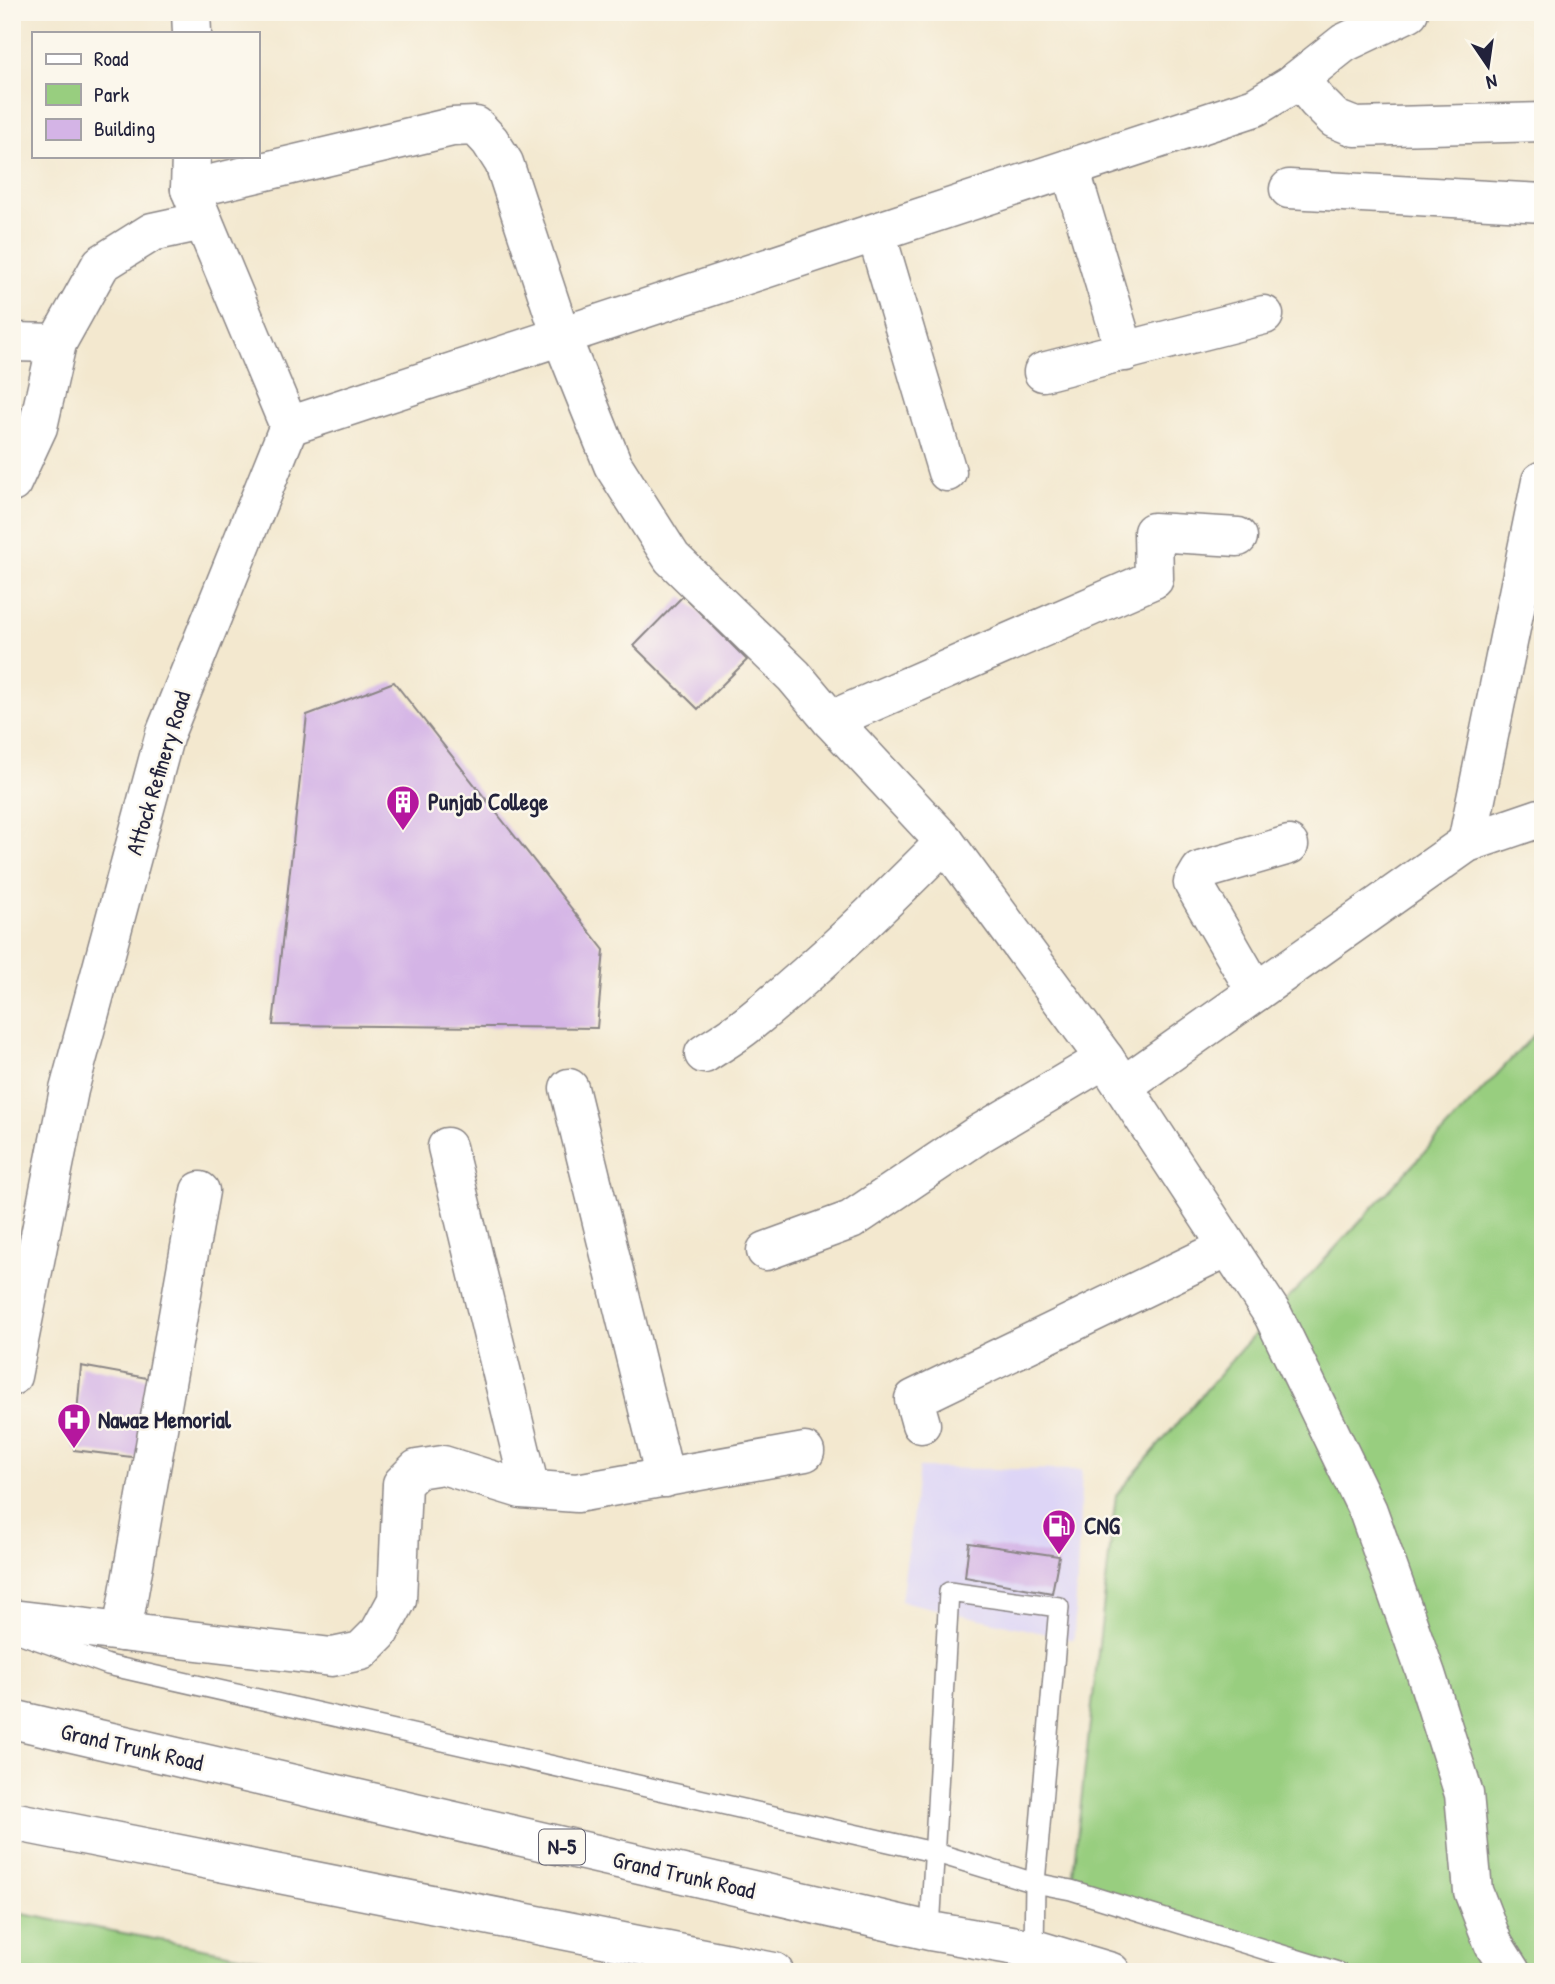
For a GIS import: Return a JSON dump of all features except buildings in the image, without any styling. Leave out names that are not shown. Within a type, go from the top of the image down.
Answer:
[{"type":"main road","points":[[191,12],[192,32]]},
{"type":"main road","points":[[195,189],[289,426],[1255,107],[1299,79],[1344,43],[1409,12]]},
{"type":"main road","points":[[1299,79],[1335,119],[1355,127],[1543,122]]},
{"type":"main road","points":[[12,483],[38,427],[57,343],[101,264],[152,232],[195,189],[452,127],[476,126],[490,141],[504,163],[561,336],[613,465],[672,558],[793,676],[945,842],[1114,1073],[1273,1315],[1367,1511],[1426,1674],[1464,1794],[1473,1891],[1494,1945],[1511,1972]]},
{"type":"main road","points":[[1070,168],[1125,352]]},
{"type":"main road","points":[[1289,189],[1543,204]]},
{"type":"main road","points":[[876,233],[947,472]]},
{"type":"main road","points":[[1043,372],[1264,315]]},
{"type":"main road","points":[[12,342],[57,343]]},
{"type":"main road","name":"Attock Refinery Road","points":[[12,1376],[69,1090],[165,734],[289,426]]},
{"type":"main road","points":[[1466,843],[1541,481]]},
{"type":"main road","points":[[831,720],[1154,579],[1153,532],[1238,537]]},
{"type":"main road","points":[[766,1251],[851,1220],[979,1135],[1114,1073],[1256,992],[1466,843],[1540,818]]},
{"type":"main road","points":[[704,1054],[747,1026],[794,985],[871,916],[945,842]]},
{"type":"main road","points":[[1256,992],[1193,883],[1200,871],[1289,845]]},
{"type":"main road","points":[[569,1088],[665,1478]]},
{"type":"main road","points":[[447,1147],[530,1489]]},
{"type":"main road","points":[[122,1632],[200,1191]]},
{"type":"main road","points":[[921,1424],[914,1399],[1228,1247]]},
{"type":"main road","points":[[12,1619],[332,1657],[360,1651],[379,1633],[397,1600],[402,1485],[417,1469],[443,1465],[521,1489],[577,1493],[805,1452]]},
{"type":"main road","name":"Grand Trunk Road","points":[[12,1719],[930,1931],[1034,1949],[1111,1972]]},
{"type":"main road","points":[[12,1821],[774,1972]]},
{"type":"lane","points":[[930,1931],[949,1592],[1059,1607],[1035,1882],[1034,1949]]},
{"type":"lane","points":[[12,1631],[107,1665],[933,1852],[1071,1890],[1338,1972]]},
{"type":"shaded area","points":[[919,1468],[1082,1470],[1074,1640],[901,1601]]},
{"type":"green space","points":[[1543,1025],[1543,1972],[1344,1972],[1071,1890],[1116,1495],[1242,1348]]},
{"type":"green space","points":[[12,1912],[329,1972],[12,1972]]},
{"type":"place","name":"Punjab College","points":[[403,832]]},
{"type":"place","name":"Nawaz Memorial","points":[[74,1450]]},
{"type":"place","name":"CNG","points":[[1059,1556]]}]
